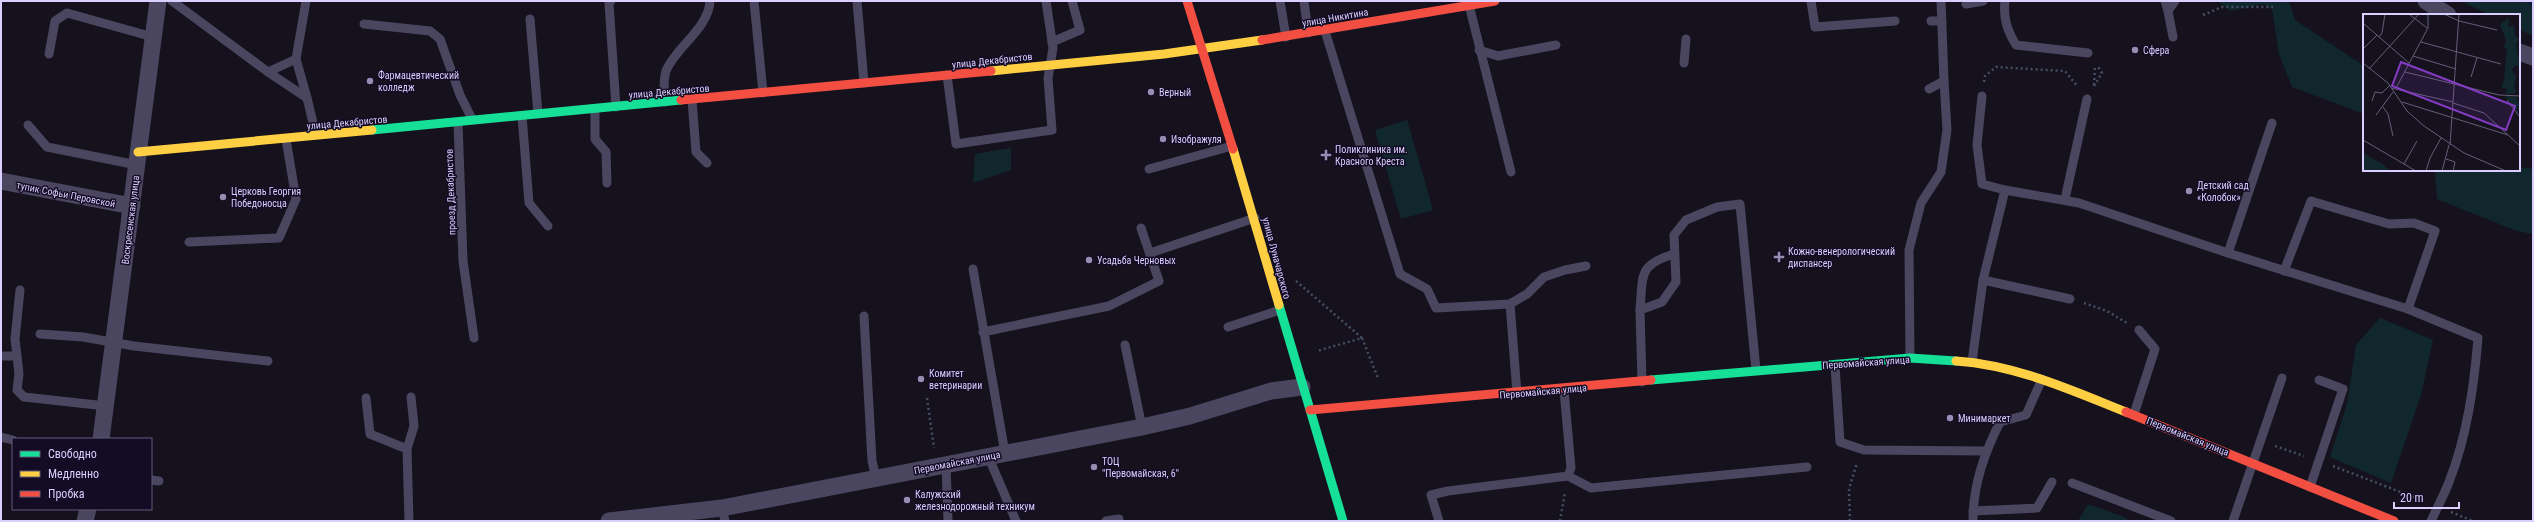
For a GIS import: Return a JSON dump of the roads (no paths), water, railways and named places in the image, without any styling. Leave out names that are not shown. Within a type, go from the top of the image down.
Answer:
[{"type":"street","name":"Воскресенская улица","points":[[101,438],[158,1]]},
{"type":"street","name":"улица Луначарского","points":[[1187,1],[1255,218],[1302,387],[1343,521]]},
{"type":"street","name":"улица Никитина","points":[[1202,49],[1325,31],[1495,1]]},
{"type":"street","points":[[2426,1],[2446,14]]},
{"type":"street","name":"улица Декабристов","points":[[138,159],[286,139],[1202,49]]},
{"type":"street","points":[[2520,52],[2533,57]]},
{"type":"street","name":"тупик Софьи Перовской","points":[[1,181],[132,206]]},
{"type":"street","name":"Первомайская улица","points":[[1310,410],[1564,390],[1756,370],[1910,358],[1972,362],[2042,378],[2134,414],[2394,521]]},
{"type":"street","name":"Первомайская улица","points":[[609,521],[724,514],[876,478],[1142,427],[1190,416],[1271,391],[1302,387]]},
{"type":"street","points":[[85,521],[88,510]]},
{"type":"lane","points":[[172,1],[268,72],[307,98]]},
{"type":"lane","points":[[306,1],[296,59],[316,136]]},
{"type":"lane","points":[[611,1],[609,3],[616,107]]},
{"type":"lane","points":[[665,102],[664,88],[666,71],[702,23],[710,1]]},
{"type":"lane","points":[[754,1],[763,93]]},
{"type":"lane","points":[[857,1],[864,83]]},
{"type":"lane","points":[[947,75],[956,144],[1052,130],[1048,78],[1053,48],[1046,1]]},
{"type":"lane","points":[[1052,42],[1080,30],[1072,1]]},
{"type":"lane","points":[[1280,1],[1286,37]]},
{"type":"lane","points":[[1304,1],[1308,33]]},
{"type":"lane","points":[[1811,1],[1815,27],[1895,21]]},
{"type":"lane","points":[[1910,358],[1909,250],[1921,204],[1942,172],[1947,130],[1941,1]]},
{"type":"lane","points":[[1966,4],[1983,1]]},
{"type":"lane","points":[[2005,1],[2004,13],[2008,32],[2016,45],[2088,53]]},
{"type":"lane","points":[[2165,1],[2173,38]]},
{"type":"lane","points":[[2168,11],[2175,1]]},
{"type":"lane","points":[[1469,5],[1479,50],[1511,172]]},
{"type":"lane","points":[[49,54],[55,21],[67,13],[153,37]]},
{"type":"lane","points":[[530,19],[538,114]]},
{"type":"lane","points":[[1931,21],[1942,21]]},
{"type":"lane","points":[[364,24],[430,31],[440,39],[460,96],[472,121]]},
{"type":"lane","points":[[1325,31],[1400,274],[1427,288],[1436,308],[1510,304],[1527,294],[1544,277],[1565,270],[1586,266]]},
{"type":"lane","points":[[1684,63],[1686,39]]},
{"type":"lane","points":[[1479,50],[1498,56],[1556,45]]},
{"type":"lane","points":[[268,72],[296,59]]},
{"type":"lane","points":[[1929,89],[1944,81]]},
{"type":"lane","points":[[1982,96],[1977,145],[1982,184],[2005,190],[2065,199],[2284,271],[2408,309],[2478,338],[2474,382],[2465,429],[2449,482],[2432,521]]},
{"type":"lane","points":[[2065,199],[2087,99]]},
{"type":"lane","points":[[692,100],[696,152],[707,163]]},
{"type":"lane","points":[[595,109],[595,139],[606,152],[607,183]]},
{"type":"lane","points":[[522,116],[529,203],[548,226]]},
{"type":"lane","name":"проезд Декабристов","points":[[458,122],[464,262],[474,338]]},
{"type":"lane","points":[[2228,253],[2272,123]]},
{"type":"lane","points":[[28,124],[47,147],[138,159]]},
{"type":"lane","points":[[189,242],[279,238],[296,199],[286,139]]},
{"type":"lane","points":[[1149,169],[1233,145]]},
{"type":"lane","points":[[1972,362],[1983,280],[2005,190]]},
{"type":"lane","points":[[2284,271],[2311,201],[2389,224],[2414,223],[2435,231],[2408,309]]},
{"type":"lane","points":[[1640,310],[1662,302],[1676,282],[1674,235],[1686,220],[1717,207],[1740,204],[1756,370]]},
{"type":"lane","points":[[1150,253],[1255,218]]},
{"type":"lane","points":[[983,332],[1108,306],[1159,281],[1141,228]]},
{"type":"lane","points":[[1642,382],[1640,310],[1646,267],[1654,260],[1674,254]]},
{"type":"lane","points":[[973,269],[983,332],[996,455],[1016,521]]},
{"type":"lane","points":[[1983,280],[2070,299]]},
{"type":"lane","points":[[20,290],[15,339],[19,374],[17,390],[24,397],[106,406]]},
{"type":"lane","points":[[1510,304],[1517,393]]},
{"type":"lane","points":[[1228,327],[1280,310]]},
{"type":"lane","points":[[864,316],[872,460],[876,478]]},
{"type":"lane","points":[[2134,414],[2155,350],[2139,330]]},
{"type":"lane","points":[[40,334],[83,337],[114,343],[268,361]]},
{"type":"lane","points":[[1125,345],[1142,427]]},
{"type":"lane","points":[[1,356],[17,356]]},
{"type":"lane","points":[[1835,365],[1840,442],[1864,450],[1985,451]]},
{"type":"lane","points":[[1973,521],[1973,499],[1985,451],[2000,422],[2026,415],[2042,378]]},
{"type":"lane","points":[[2233,521],[2254,463],[2259,441],[2282,378]]},
{"type":"lane","points":[[2310,487],[2343,389],[2319,380]]},
{"type":"lane","points":[[1564,390],[1571,468],[1568,476]]},
{"type":"lane","points":[[409,521],[407,449],[414,426],[411,397]]},
{"type":"lane","points":[[366,398],[370,434],[407,449]]},
{"type":"lane","points":[[1,437],[12,440]]},
{"type":"lane","points":[[946,464],[948,521]]},
{"type":"lane","points":[[1439,521],[1431,495],[1448,491],[1568,476],[1591,488],[1807,467]]},
{"type":"lane","points":[[1973,511],[2037,508],[2052,482]]},
{"type":"lane","points":[[2072,483],[2171,521]]},
{"type":"lane","points":[[1106,521],[1119,519]]},
{"type":"place","name":"Сфера","points":[[2135,50]]},
{"type":"place","name":"Фармацевтический колледж","points":[[370,81]]},
{"type":"place","name":"Верный","points":[[1151,92]]},
{"type":"place","name":"Изображуля","points":[[1163,139]]},
{"type":"place","name":"Поликлиника им. Красного Креста","points":[[1326,155]]},
{"type":"place","name":"Детский сад «Колобок»","points":[[2189,191]]},
{"type":"place","name":"Церковь Георгия Победоносца","points":[[223,197]]},
{"type":"place","name":"Кожно-венерологический диспансер","points":[[1779,257]]},
{"type":"place","name":"Усадьба Черновых","points":[[1089,260]]},
{"type":"place","name":"Комитет ветеринарии","points":[[921,379]]},
{"type":"place","name":"Минимаркет","points":[[1950,418]]},
{"type":"place","name":"ТОЦ \"Первомайская, 6\"","points":[[1094,467]]},
{"type":"place","name":"Калужский железнодорожный техникум","points":[[907,500]]}]
